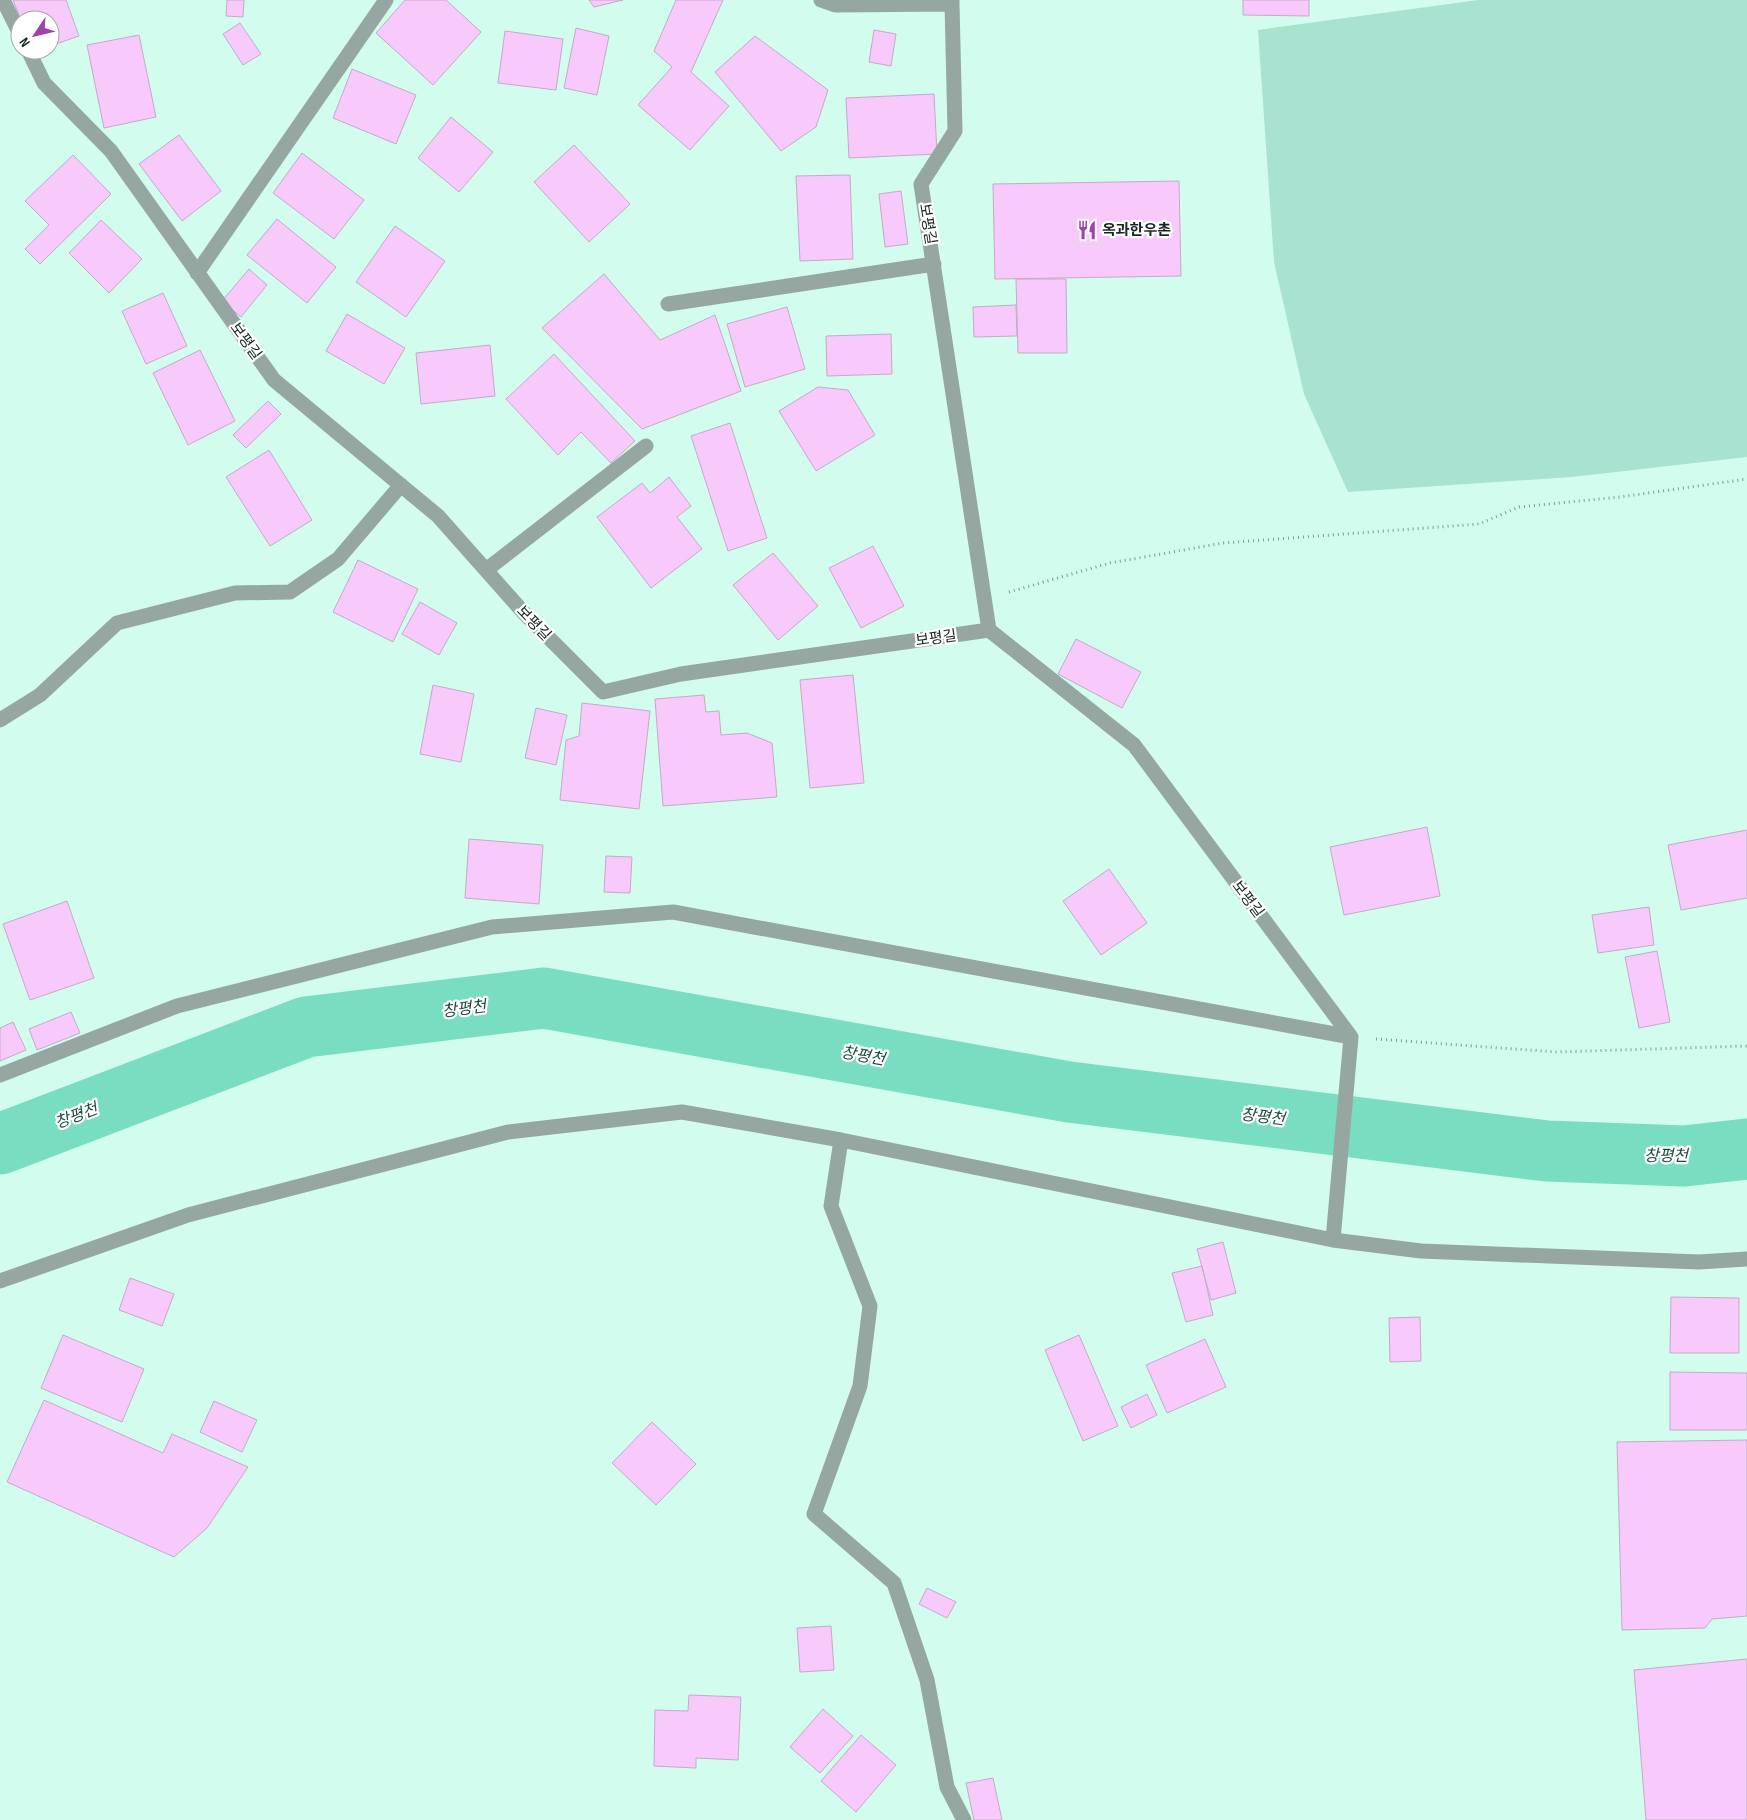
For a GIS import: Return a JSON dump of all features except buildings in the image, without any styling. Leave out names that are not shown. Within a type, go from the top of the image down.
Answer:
[{"type":"street","points":[[3,0],[10,14]]},
{"type":"street","points":[[197,273],[386,0]]},
{"type":"street","name":"보평길","points":[[821,0],[835,5],[952,2],[955,131],[922,184],[989,630],[1134,746],[1351,1039]]},
{"type":"street","name":"보평길","points":[[33,60],[44,83],[111,151],[274,380],[438,516],[524,613],[603,692],[681,674],[989,630]]},
{"type":"street","points":[[668,304],[934,264]]},
{"type":"street","points":[[486,570],[646,446]]},
{"type":"street","points":[[0,720],[40,695],[117,623],[235,593],[290,592],[338,559],[401,485]]},
{"type":"street","points":[[0,1075],[177,1006],[492,927],[673,912],[1351,1039],[1333,1240]]},
{"type":"street","points":[[0,1281],[188,1215],[508,1132],[682,1112],[841,1140],[1333,1240],[1421,1251],[1698,1262],[1747,1260]]},
{"type":"street","points":[[841,1140],[831,1206],[870,1306],[860,1386],[814,1514],[894,1583],[927,1680],[946,1787],[964,1820]]},
{"type":"path","points":[[984,598],[1110,563],[1224,543],[1479,524],[1518,507],[1747,479]]},
{"type":"path","points":[[1351,1039],[1556,1052],[1747,1046]]},
{"type":"green space","points":[[1478,0],[1747,0],[1747,457],[1572,477],[1348,492],[1304,394],[1274,262],[1258,30]]},
{"type":"waterway","name":"창평천","points":[[0,1144],[306,1027],[544,998],[1069,1092],[1547,1151],[1684,1156],[1747,1149]]},
{"type":"place","name":"옥과한우촌","points":[[1087,230]]}]
